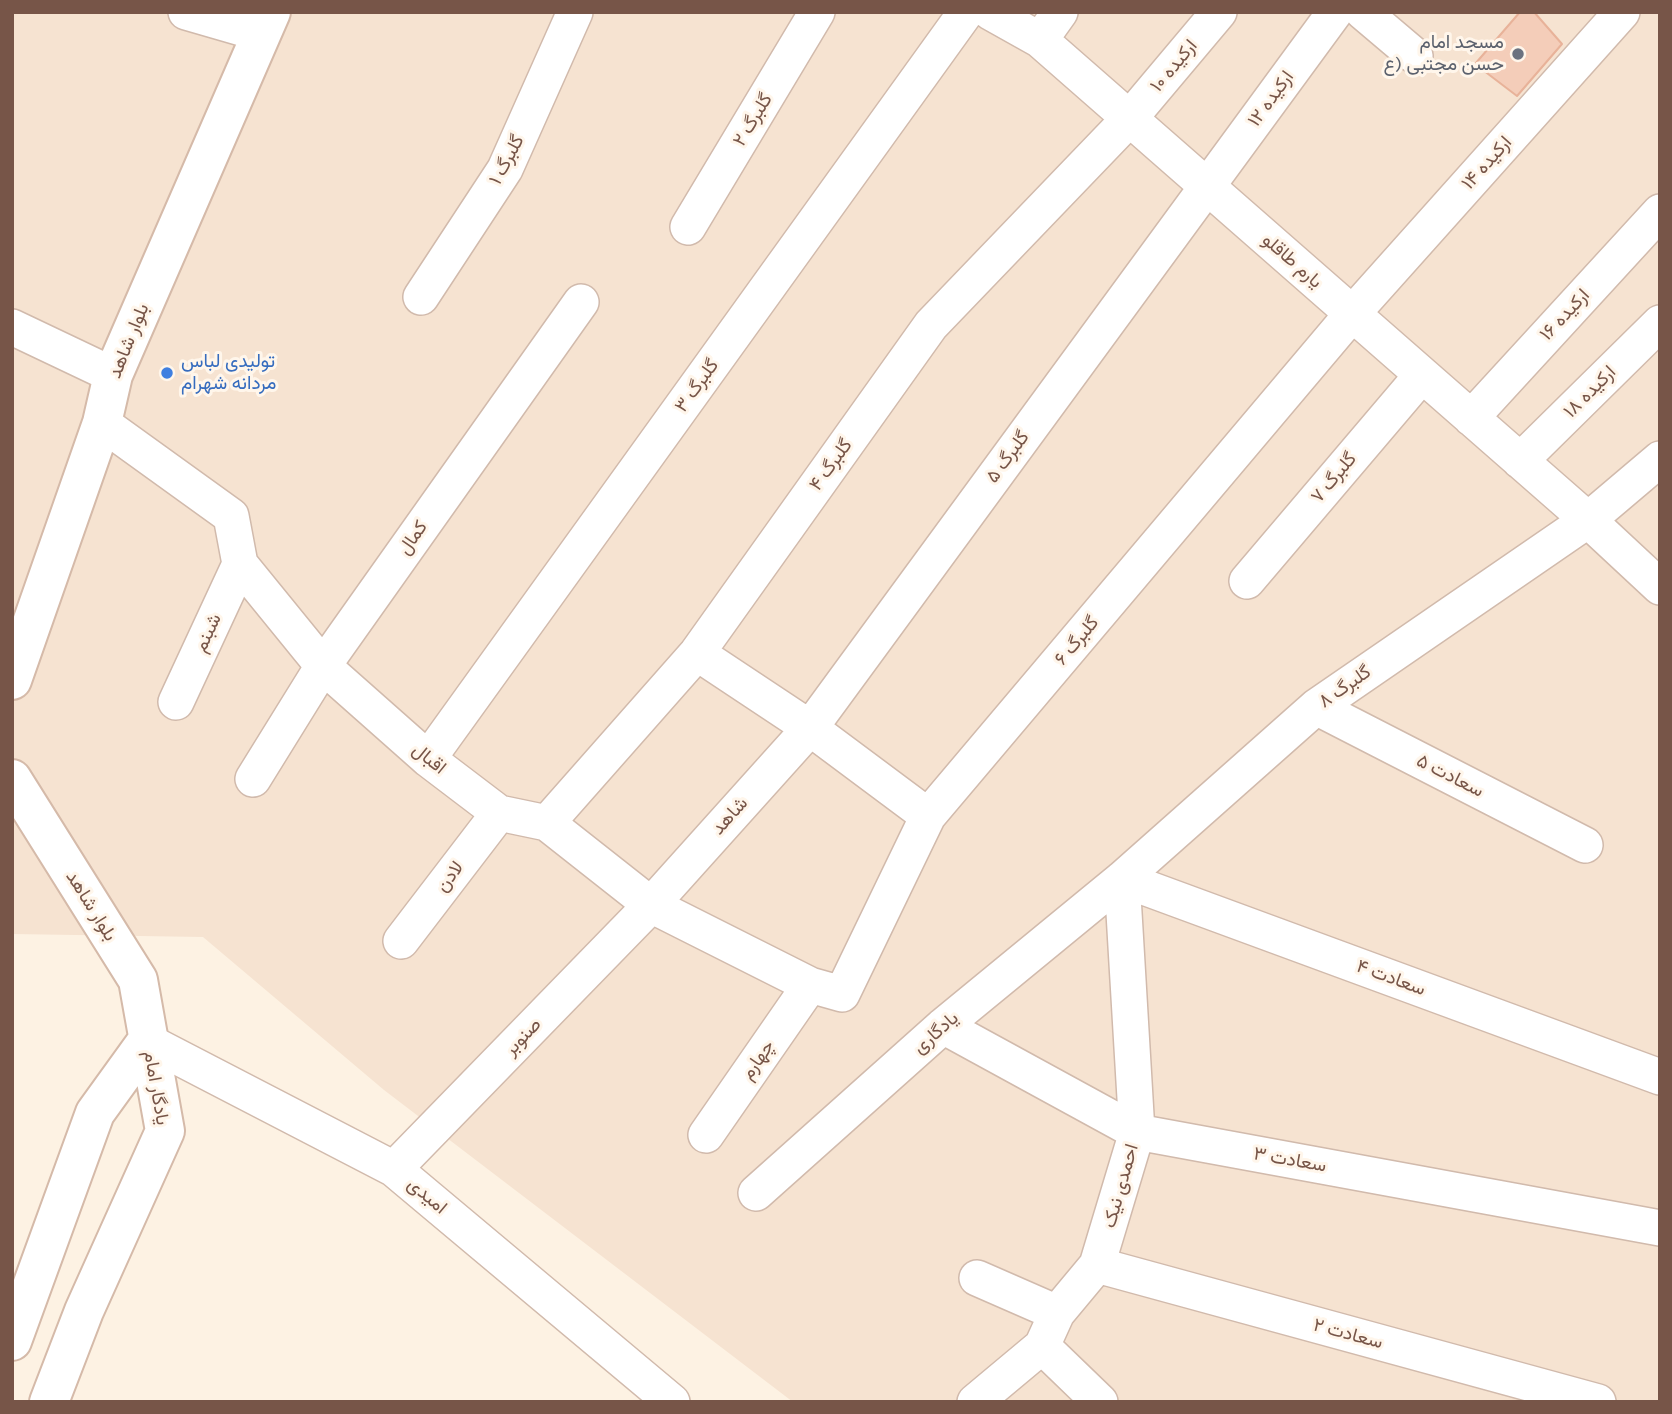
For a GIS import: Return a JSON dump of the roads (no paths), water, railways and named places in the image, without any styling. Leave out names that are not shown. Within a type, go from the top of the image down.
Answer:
[{"type":"main road","name":"بلوار شاهد","points":[[12,680],[102,423],[113,375],[266,23]]},
{"type":"main road","name":"بلوار شاهد","points":[[12,779],[138,981],[147,1041]]},
{"type":"main road","name":"یادگار امام","points":[[12,1341],[95,1113],[147,1041]]},
{"type":"main road","name":"یادگار امام","points":[[49,1402],[85,1311],[165,1131],[147,1041]]},
{"type":"street","points":[[187,12],[266,23]]},
{"type":"street","name":"گلبرگ ۱","points":[[421,297],[505,169],[575,12]]},
{"type":"street","name":"گلبرگ ۲","points":[[688,227],[817,12]]},
{"type":"street","name":"گلبرگ ۳","points":[[428,759],[966,12]]},
{"type":"street","name":"یارم طاقلو","points":[[990,12],[1040,40],[1588,520],[1660,587]]},
{"type":"street","points":[[1040,40],[1060,12]]},
{"type":"street","name":"ارکیده ۱۰","points":[[1129,119],[1219,12]]},
{"type":"street","name":"ارکیده ۱۲","points":[[1206,186],[1335,12]]},
{"type":"street","points":[[1363,12],[1415,56]]},
{"type":"street","name":"ارکیده ۱۴","points":[[1352,314],[1622,12]]},
{"type":"street","name":"گلبرگ ۴","points":[[547,823],[697,653],[931,325],[1129,119]]},
{"type":"street","name":"گلبرگ ۵","points":[[810,728],[1206,186]]},
{"type":"street","name":"ارکیده ۱۶","points":[[1471,418],[1660,212]]},
{"type":"street","name":"کمال","points":[[253,779],[323,666],[580,302]]},
{"type":"street","name":"گلبرگ ۶","points":[[826,990],[928,816],[1352,314]]},
{"type":"street","name":"ارکیده ۱۸","points":[[1520,461],[1660,323]]},
{"type":"street","points":[[12,327],[113,375]]},
{"type":"street","name":"گلبرگ ۷","points":[[1247,581],[1422,375]]},
{"type":"street","name":"اقبال","points":[[102,423],[231,516],[240,564],[323,666],[428,759],[499,813],[547,823],[651,905],[826,990]]},
{"type":"street","name":"گلبرگ ۸","points":[[1122,879],[1316,708],[1588,520],[1660,459]]},
{"type":"street","name":"شبنم","points":[[176,702],[240,564]]},
{"type":"street","points":[[697,653],[810,728],[928,816]]},
{"type":"street","name":"سعادت ۵","points":[[1316,708],[1585,845]]},
{"type":"street","name":"شاهد","points":[[651,905],[810,728]]},
{"type":"street","name":"لادن","points":[[401,941],[499,813]]},
{"type":"street","name":"یادگاری","points":[[755,1193],[943,1026],[1122,879]]},
{"type":"street","name":"سعادت ۴","points":[[1122,879],[1660,1077]]},
{"type":"street","name":"احمدی نیک","points":[[975,1402],[1042,1346],[1056,1313],[1097,1265],[1137,1132],[1122,879]]},
{"type":"street","name":"صنوبر","points":[[394,1169],[651,905]]},
{"type":"street","name":"چهارم","points":[[706,1135],[826,990]]},
{"type":"street","name":"سعادت ۳","points":[[943,1026],[1137,1132],[1660,1228]]},
{"type":"street","name":"امیدی","points":[[147,1041],[394,1169],[672,1402]]},
{"type":"street","name":"سعادت ۲","points":[[1097,1265],[1598,1402]]},
{"type":"street","points":[[977,1278],[1056,1313]]},
{"type":"street","points":[[1042,1346],[1100,1402]]},
{"type":"place","name":"مسجد امام حسن مجتبی (ع","points":[[1518,54]]},
{"type":"place","name":"تولیدی لباس مردانه شهرام","points":[[167,373]]}]
